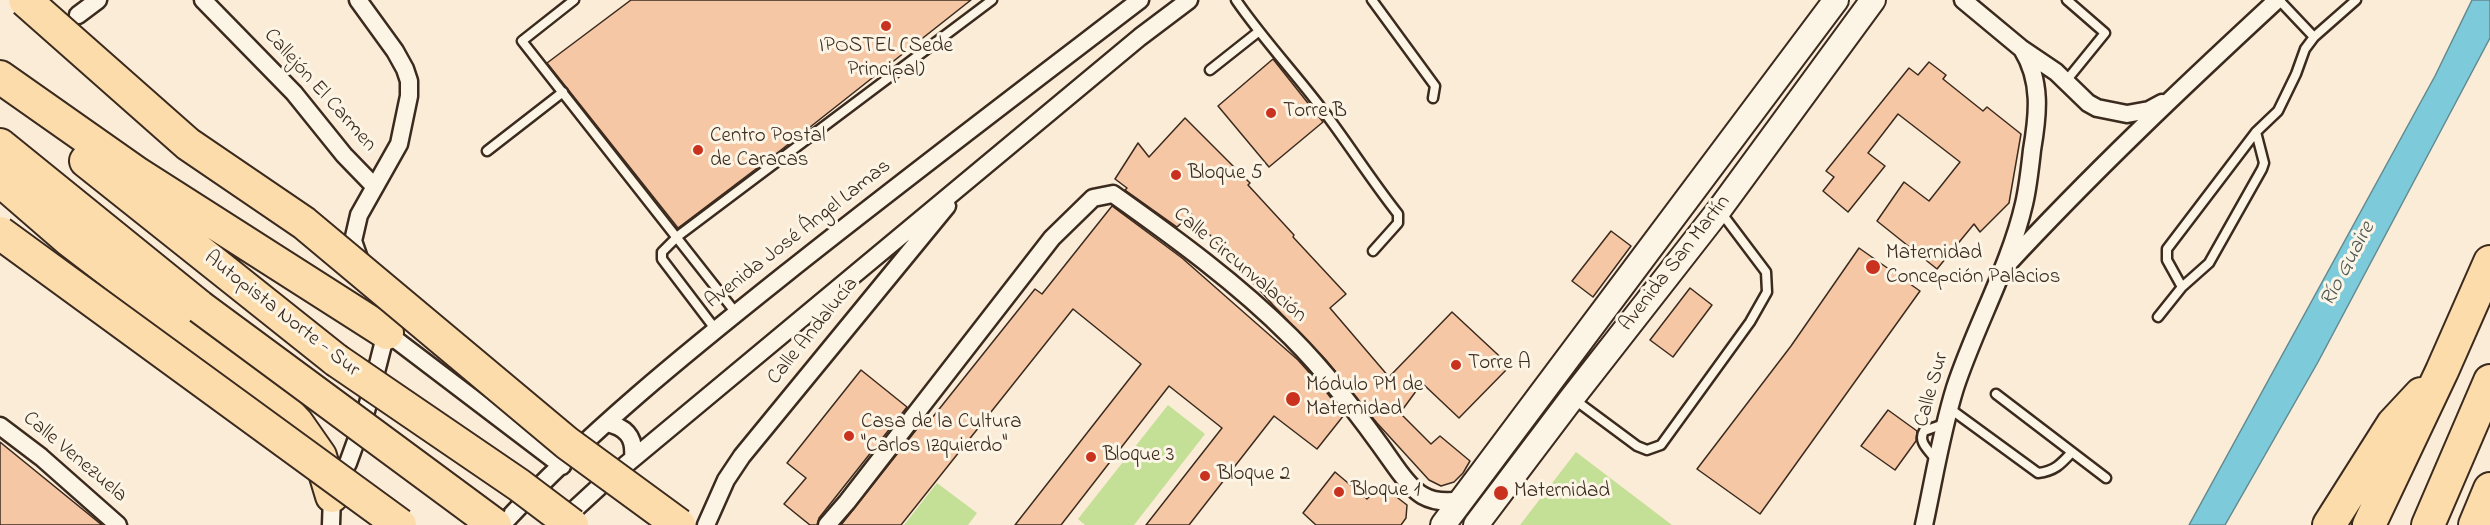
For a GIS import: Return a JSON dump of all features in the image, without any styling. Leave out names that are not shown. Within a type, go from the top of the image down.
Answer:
[{"type":"highway","points":[[25,0],[188,144],[304,223],[567,444],[679,525]]},
{"type":"highway","points":[[0,78],[138,174],[387,333]]},
{"type":"highway","name":"Autopista Norte - Sur","points":[[0,92],[336,360],[519,485],[572,525]]},
{"type":"highway","name":"Autopista Norte - Sur","points":[[0,145],[200,307],[495,525]]},
{"type":"highway","points":[[0,180],[68,239],[270,394],[297,423],[321,456],[331,511]]},
{"type":"highway","points":[[0,233],[400,525]]},
{"type":"highway","points":[[2369,525],[2442,371],[2490,262]]},
{"type":"highway","points":[[2329,525],[2393,424],[2442,371]]},
{"type":"highway","points":[[2428,525],[2490,381]]},
{"type":"highway","points":[[519,485],[585,525]]},
{"type":"highway","points":[[2475,525],[2490,489]]},
{"type":"main road","name":"Avenida San Martín","points":[[1443,525],[1836,0]]},
{"type":"main road","name":"Avenida San Martín","points":[[1476,525],[1719,210],[1873,0]]},
{"type":"street","points":[[78,15],[98,0]]},
{"type":"street","name":"Callejón El Carmen","points":[[203,0],[294,93],[344,154],[375,187]]},
{"type":"street","points":[[331,511],[364,419],[387,333],[390,307],[384,293],[362,265],[353,241],[360,215],[399,144],[407,114],[409,81],[395,51],[358,0]]},
{"type":"street","name":"Avenida José Ángel Lamas","points":[[502,525],[606,423],[736,313],[871,206],[1140,0]]},
{"type":"street","points":[[558,525],[633,458],[971,176],[1140,37],[1190,0]]},
{"type":"street","name":"Calle Sur","points":[[1963,0],[2022,49],[2056,72],[2088,103],[2109,112],[2127,114],[2149,110],[2171,99]]},
{"type":"street","name":"Calle Sur","points":[[2000,272],[2058,209],[2171,99],[2278,0]]},
{"type":"street","name":"Calle Sur","points":[[1924,525],[1949,408],[1970,343],[2000,272],[2024,205],[2035,135],[2037,98],[2036,78],[2031,63],[2022,49]]},
{"type":"street","name":"Calle Andalucía","points":[[706,525],[726,480],[742,456],[971,176]]},
{"type":"street","name":"Calle Circunvalación","points":[[827,525],[1052,238],[1093,198],[1113,194],[1193,250],[1292,338],[1367,426],[1404,479],[1420,494],[1434,502],[1446,503],[1462,500]]},
{"type":"street","points":[[387,333],[562,466]]},
{"type":"street","points":[[606,423],[616,425],[628,432],[632,439],[633,458]]},
{"type":"street","name":"Calle Venezuela","points":[[0,426],[41,457],[118,525]]},
{"type":"lane","points":[[574,0],[522,40],[678,236],[736,313]]},
{"type":"lane","points":[[716,330],[662,259],[662,252],[678,236],[992,0]]},
{"type":"lane","points":[[1236,0],[1258,33],[1315,99],[1398,214],[1398,223],[1372,251]]},
{"type":"lane","points":[[1372,0],[1435,86],[1433,98]]},
{"type":"lane","points":[[2066,81],[2105,33],[2067,0]]},
{"type":"lane","points":[[2278,0],[2314,38]]},
{"type":"lane","points":[[2182,287],[2167,261],[2167,249],[2256,132],[2277,111],[2296,74],[2305,49],[2356,0]]},
{"type":"lane","points":[[1210,70],[1258,33]]},
{"type":"lane","points":[[487,151],[563,92]]},
{"type":"lane","points":[[2158,317],[2182,287],[2209,262],[2262,169],[2264,163],[2256,132]]},
{"type":"lane","points":[[1572,398],[1637,446],[1647,450],[1661,445],[1750,322],[1767,292],[1766,272],[1719,210]]},
{"type":"lane","points":[[1996,394],[2106,478]]},
{"type":"lane","points":[[1949,408],[2038,473],[2051,471],[2060,466],[2072,452]]},
{"type":"green space","points":[[1168,405],[1205,434],[1134,525],[1085,525],[1078,519]]},
{"type":"green space","points":[[1576,452],[1672,525],[1520,525]]},
{"type":"green space","points":[[937,483],[977,513],[968,525],[904,525]]},
{"type":"water","name":"Río Guaire","points":[[2472,0],[2490,0],[2490,38],[2318,362],[2225,525],[2189,525],[2435,76]]},
{"type":"building","name":"Centro Postal de Caracas","points":[[631,0],[971,0],[678,228],[547,63]]},
{"type":"building","name":"Torre B","points":[[1273,59],[1323,122],[1269,167],[1218,106]]},
{"type":"building","points":[[1929,62],[1946,75],[1943,79],[1983,111],[1987,107],[2021,134],[2009,203],[1980,232],[1974,224],[1937,269],[1877,221],[1904,182],[1929,201],[1960,162],[1898,114],[1868,153],[1885,166],[1848,212],[1823,191],[1834,177],[1826,171],[1909,68],[1918,75]]},
{"type":"building","points":[[1185,118],[1250,183],[1248,185],[1346,294],[1330,308],[1389,377],[1452,312],[1510,366],[1459,418],[1422,383],[1400,413],[1431,444],[1440,436],[1470,461],[1454,482],[1441,486],[1429,480],[1377,423],[1326,360],[1191,214],[1177,227],[1125,190],[1127,188],[1115,179],[1138,143],[1149,157]]},
{"type":"building","points":[[1112,206],[1182,258],[1298,360],[1324,389],[1344,415],[1317,449],[1274,416],[1189,525],[1146,525],[1222,428],[1169,386],[1061,525],[1015,525],[1141,364],[1073,309],[901,525],[841,525],[924,420],[928,423],[1035,289],[1042,294]]},
{"type":"building","points":[[1611,231],[1631,246],[1593,297],[1572,281]]},
{"type":"building","points":[[1859,248],[1920,291],[1760,514],[1697,469],[1791,346]]},
{"type":"building","points":[[1690,288],[1712,305],[1673,357],[1650,340]]},
{"type":"building","name":"Casa de la Cultura \"Carlos Izquierdo\"","points":[[861,370],[907,407],[819,518],[817,525],[810,525],[784,504],[806,478],[787,463]]},
{"type":"building","points":[[1888,410],[1917,431],[1916,441],[1895,470],[1861,446]]},
{"type":"building","points":[[0,442],[102,525],[0,525]]},
{"type":"building","name":"Bloque 1","points":[[1335,472],[1367,499],[1381,485],[1407,505],[1406,518],[1401,525],[1316,525],[1303,513]]},
{"type":"place","name":"IPOSTEL (Sede Principal)","points":[[886,26]]},
{"type":"place","name":"Torre B","points":[[1271,113]]},
{"type":"place","name":"Centro Postal de Caracas","points":[[698,150]]},
{"type":"place","name":"Bloque 5","points":[[1176,175]]},
{"type":"place","name":"Maternidad Concepción Palacios","points":[[1873,267]]},
{"type":"place","name":"Torre A","points":[[1456,365]]},
{"type":"place","name":"Módulo PM de Maternidad","points":[[1293,399]]},
{"type":"place","name":"Casa de la Cultura \"Carlos Izquierdo\"","points":[[849,436]]},
{"type":"place","name":"Bloque 3","points":[[1091,457]]},
{"type":"place","name":"Bloque 2","points":[[1205,476]]},
{"type":"place","name":"Bloque 1","points":[[1339,492]]},
{"type":"place","name":"Maternidad","points":[[1501,493]]}]
